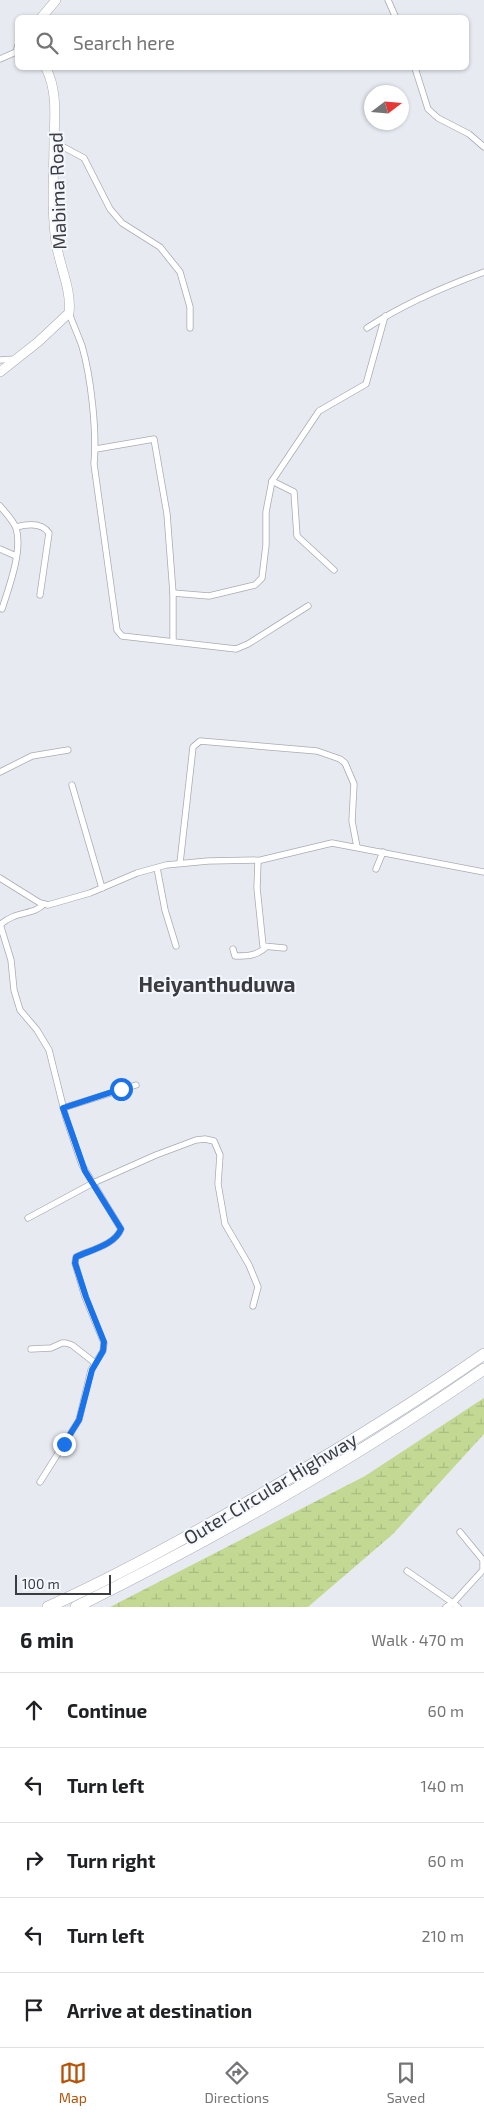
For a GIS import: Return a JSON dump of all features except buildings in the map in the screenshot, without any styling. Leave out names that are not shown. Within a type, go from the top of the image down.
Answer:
[{"type":"highway","name":"Outer Circular Highway","points":[[48,1607],[154,1556],[317,1462],[447,1380],[484,1354]]},
{"type":"highway","name":"Outer Circular Highway","points":[[76,1607],[159,1566],[321,1474],[484,1369]]},
{"type":"main road","points":[[44,15],[56,0]]},
{"type":"main road","name":"Mabima Road","points":[[47,70],[52,78],[55,102],[54,228],[59,260],[69,297],[69,313]]},
{"type":"main road","points":[[0,372],[69,313]]},
{"type":"street","points":[[388,0],[395,15]]},
{"type":"street","points":[[0,59],[15,52]]},
{"type":"street","points":[[416,70],[428,108],[438,118],[469,134],[484,147]]},
{"type":"street","points":[[54,142],[84,158],[110,209],[122,223],[160,247],[180,272],[190,307],[190,328]]},
{"type":"street","points":[[367,328],[385,316],[426,295],[484,272]]},
{"type":"street","points":[[69,313],[83,354],[89,387],[96,449],[94,464],[116,630],[122,636],[236,649],[248,644],[308,606]]},
{"type":"street","points":[[173,593],[209,596],[255,586],[262,578],[266,545],[266,512],[272,481],[319,411],[366,384],[385,316]]},
{"type":"street","points":[[0,360],[16,360]]},
{"type":"street","points":[[96,449],[154,439],[167,514],[173,593],[173,641]]},
{"type":"street","points":[[272,481],[294,492],[297,536],[334,570]]},
{"type":"street","points":[[0,506],[16,527],[18,539],[16,556],[2,609]]},
{"type":"street","points":[[16,527],[30,524],[43,527],[49,533],[40,595]]},
{"type":"street","points":[[0,549],[16,556]]},
{"type":"street","points":[[180,863],[194,746],[200,742],[318,751],[340,759],[345,763],[354,784],[352,821],[357,847]]},
{"type":"street","points":[[0,772],[32,756],[68,750]]},
{"type":"street","points":[[72,785],[102,888]]},
{"type":"street","points":[[40,1482],[79,1420],[95,1363],[103,1351],[104,1342],[86,1297],[75,1263],[76,1257],[111,1241],[119,1235],[121,1229],[82,1164],[63,1108],[49,1050],[37,1030],[20,1010],[14,990],[11,960],[0,924],[12,916],[40,909],[44,904],[76,897],[137,873],[157,868],[180,863],[258,861],[321,845],[332,844],[357,847],[484,872]]},
{"type":"street","points":[[376,869],[383,852]]},
{"type":"street","points":[[258,861],[257,888],[262,943],[265,948]]},
{"type":"street","points":[[157,868],[164,910],[176,946]]},
{"type":"street","points":[[0,878],[44,904]]},
{"type":"street","points":[[233,949],[235,956],[239,956],[258,954],[265,948],[284,948]]},
{"type":"street","points":[[63,1108],[136,1085]]},
{"type":"street","points":[[28,1218],[93,1183],[156,1155],[196,1140],[206,1139],[214,1142],[220,1156],[218,1184],[225,1224],[249,1265],[258,1287],[253,1306]]},
{"type":"street","points":[[31,1349],[51,1348],[66,1343],[72,1345],[95,1363]]},
{"type":"street","points":[[446,1607],[455,1605],[483,1570],[484,1565],[483,1560],[460,1532]]},
{"type":"street","points":[[407,1571],[455,1605]]},
{"type":"green space","points":[[484,1398],[484,1434],[393,1534],[308,1607],[110,1607],[365,1476]]},
{"type":"district","name":"Heiyanthuduwa","points":[[217,983]]},
{"type":"route","points":[[64,1444],[79,1420],[92,1370],[103,1351],[104,1342],[86,1297],[75,1263],[76,1257],[111,1241],[119,1235],[121,1229],[85,1171],[63,1108],[121,1089]]}]
